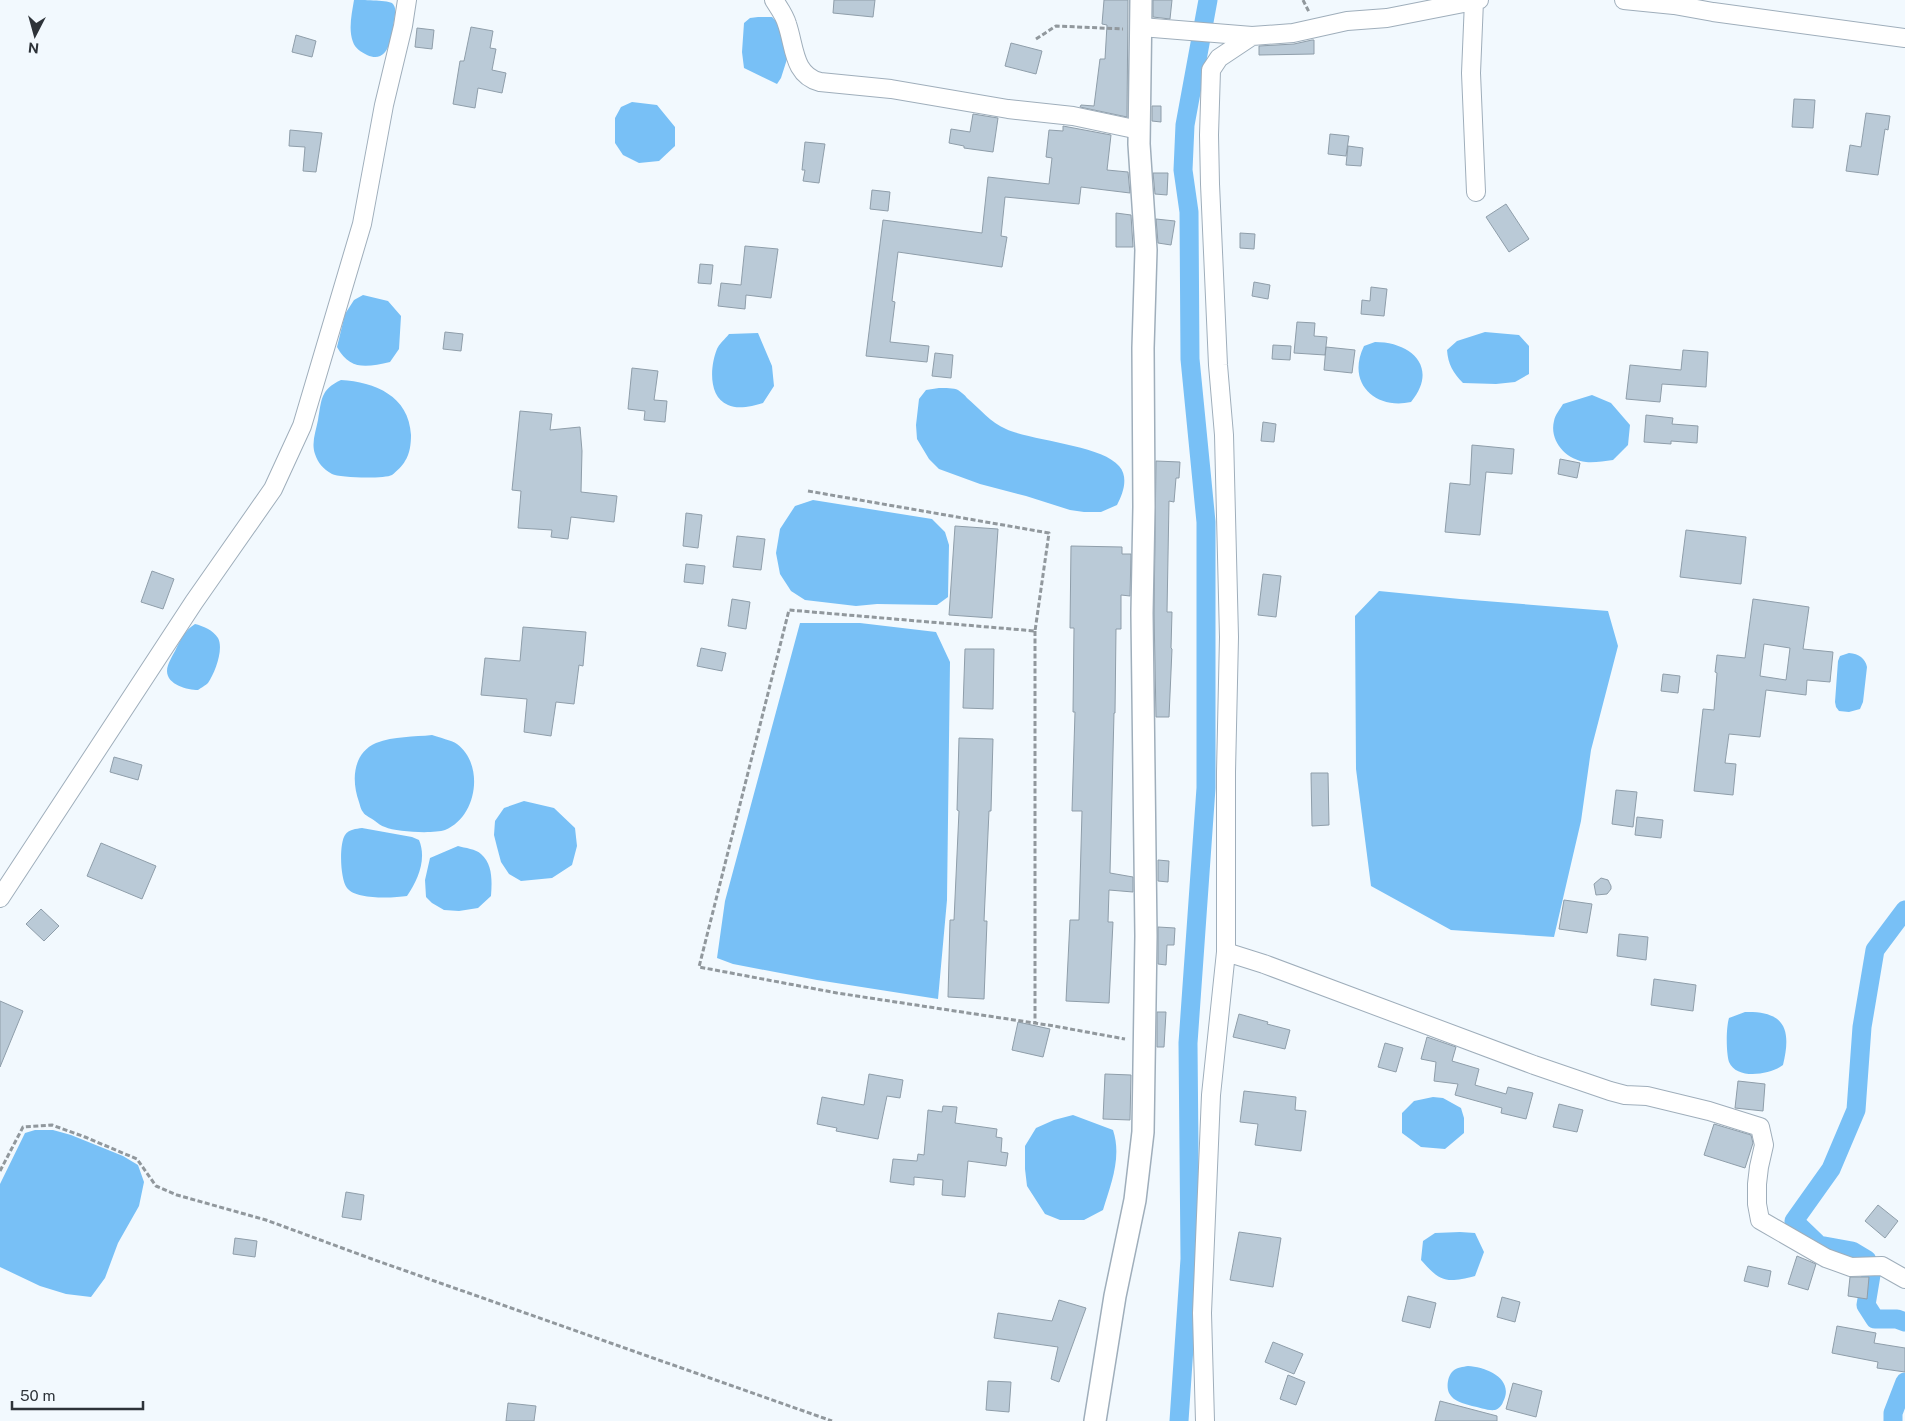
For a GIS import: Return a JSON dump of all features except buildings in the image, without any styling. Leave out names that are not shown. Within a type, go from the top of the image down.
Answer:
[{"type":"street","points":[[0,898],[194,602],[273,489],[294,444],[302,426],[362,224],[384,106],[403,26],[407,0]]},
{"type":"street","points":[[774,0],[787,22],[799,68],[810,80],[891,89],[1008,109],[1073,116],[1139,130]]},
{"type":"street","points":[[1095,1421],[1115,1296],[1135,1200],[1143,1132],[1146,936],[1142,613],[1144,507],[1143,348],[1146,250],[1139,130],[1141,0]]},
{"type":"street","points":[[1141,28],[1252,36],[1293,33],[1347,21],[1387,18],[1476,0],[1471,73],[1476,192]]},
{"type":"street","points":[[1624,0],[1674,5],[1714,6],[1905,38]]},
{"type":"street","points":[[1205,1421],[1202,1313],[1211,1095],[1226,952],[1226,772],[1229,637],[1228,534],[1210,184],[1210,70],[1219,58],[1252,36]]},
{"type":"street","points":[[1226,952],[1264,964],[1534,1065],[1610,1091],[1625,1095],[1647,1096],[1708,1111],[1760,1127],[1764,1145],[1757,1184],[1757,1204],[1760,1220],[1826,1258],[1851,1268],[1882,1266],[1905,1279]]},
{"type":"path","points":[[1036,39],[1056,26],[1141,28]]},
{"type":"path","points":[[808,491],[1049,533],[1035,630],[1035,1023]]},
{"type":"path","points":[[1035,630],[789,610],[699,966],[837,993],[1035,1023],[1143,1043]]},
{"type":"path","points":[[0,1172],[23,1127],[52,1125],[137,1159],[156,1186],[177,1195],[266,1220],[832,1421]]},
{"type":"water","points":[[354,0],[384,1],[392,3],[395,7],[390,41],[385,53],[380,56],[367,55],[358,50],[354,44],[351,16]]},
{"type":"water","points":[[772,17],[779,24],[788,56],[781,78],[777,84],[744,68],[742,52],[744,23],[750,18]]},
{"type":"water","points":[[632,102],[657,105],[675,127],[675,146],[659,161],[639,163],[623,155],[615,143],[615,118],[621,107]]},
{"type":"water","points":[[363,295],[388,301],[401,316],[399,349],[390,362],[367,366],[353,364],[342,355],[337,347],[345,314],[354,300]]},
{"type":"water","points":[[1485,332],[1519,335],[1529,346],[1529,374],[1515,382],[1496,384],[1463,383],[1456,376],[1452,368],[1447,350],[1457,341]]},
{"type":"water","points":[[758,333],[772,366],[774,386],[763,403],[741,407],[728,405],[721,401],[717,395],[712,380],[713,364],[717,349],[729,334]]},
{"type":"water","points":[[1375,342],[1388,343],[1400,347],[1410,352],[1417,359],[1422,368],[1422,378],[1419,390],[1411,402],[1386,402],[1376,398],[1367,391],[1361,382],[1359,359],[1364,346]]},
{"type":"water","points":[[341,380],[354,381],[378,388],[397,401],[404,410],[409,422],[410,448],[404,463],[392,475],[352,477],[336,475],[321,466],[315,454],[314,441],[321,401],[329,388]]},
{"type":"water","points":[[939,388],[958,390],[990,419],[1006,429],[1032,437],[1083,448],[1110,459],[1119,466],[1124,475],[1123,491],[1117,505],[1101,512],[1070,510],[980,484],[939,469],[929,459],[917,439],[916,425],[919,399],[926,390]]},
{"type":"water","points":[[1592,395],[1611,403],[1630,425],[1628,445],[1613,460],[1586,462],[1572,458],[1561,448],[1554,436],[1553,428],[1556,414],[1563,404]]},
{"type":"water","points":[[813,500],[932,519],[945,532],[949,545],[948,597],[937,605],[877,604],[856,606],[805,600],[791,591],[780,574],[776,553],[780,529],[795,506]]},
{"type":"water","points":[[1379,591],[1608,611],[1618,646],[1591,750],[1581,821],[1554,937],[1451,930],[1371,886],[1356,769],[1355,616]]},
{"type":"water","points":[[800,623],[860,623],[936,632],[950,662],[947,900],[938,999],[817,980],[733,964],[717,958],[725,901]]},
{"type":"water","points":[[195,624],[213,633],[220,643],[218,661],[211,679],[198,690],[184,688],[174,683],[170,680],[167,671],[182,638]]},
{"type":"water","points":[[1849,653],[1861,657],[1867,667],[1863,702],[1860,709],[1849,712],[1839,711],[1835,702],[1838,661],[1840,656]]},
{"type":"water","points":[[432,735],[457,744],[466,753],[471,764],[474,790],[464,814],[456,823],[445,830],[424,832],[390,829],[365,815],[356,794],[355,785],[358,760],[363,753],[376,743],[383,741]]},
{"type":"water","points":[[524,801],[554,808],[575,828],[577,846],[572,865],[552,878],[521,881],[509,874],[501,862],[494,835],[495,821],[504,808]]},
{"type":"water","points":[[362,828],[419,840],[422,862],[415,883],[407,896],[384,898],[358,895],[347,888],[342,870],[341,853],[343,839],[348,832]]},
{"type":"water","points":[[458,846],[476,851],[485,858],[491,874],[491,896],[478,908],[459,911],[444,910],[426,897],[425,880],[430,858]]},
{"type":"water","points":[[1745,1012],[1758,1012],[1769,1015],[1782,1024],[1786,1041],[1783,1065],[1771,1071],[1755,1074],[1739,1072],[1733,1068],[1729,1062],[1727,1052],[1728,1022],[1729,1018]]},
{"type":"water","points":[[1433,1097],[1443,1098],[1461,1108],[1464,1118],[1464,1133],[1445,1149],[1421,1147],[1402,1133],[1402,1113],[1414,1101]]},
{"type":"water","points":[[1073,1115],[1113,1130],[1116,1160],[1103,1210],[1084,1220],[1060,1220],[1045,1214],[1027,1186],[1025,1146],[1036,1128],[1054,1120]]},
{"type":"water","points":[[35,1130],[53,1130],[71,1135],[123,1156],[138,1165],[144,1182],[139,1206],[118,1243],[105,1278],[91,1297],[66,1294],[40,1286],[0,1267],[0,1184],[25,1133]]},
{"type":"water","points":[[1435,1233],[1475,1233],[1484,1252],[1475,1276],[1458,1280],[1439,1277],[1421,1260],[1423,1241]]},
{"type":"water","points":[[1468,1366],[1491,1372],[1502,1381],[1506,1394],[1498,1409],[1489,1410],[1472,1406],[1459,1402],[1451,1396],[1448,1388],[1450,1375],[1460,1367]]},
{"type":"waterway","points":[[1179,1421],[1190,1259],[1188,1043],[1206,788],[1206,522],[1190,359],[1189,212],[1183,170],[1185,125],[1208,0]]},
{"type":"waterway","points":[[1867,1260],[1852,1251],[1819,1245],[1794,1221],[1831,1169],[1856,1110],[1862,1027],[1875,950],[1905,910]]},
{"type":"waterway","points":[[1872,1269],[1866,1305],[1875,1319],[1897,1319],[1905,1322]]},
{"type":"waterway","points":[[1893,1421],[1893,1413],[1905,1382]]}]
